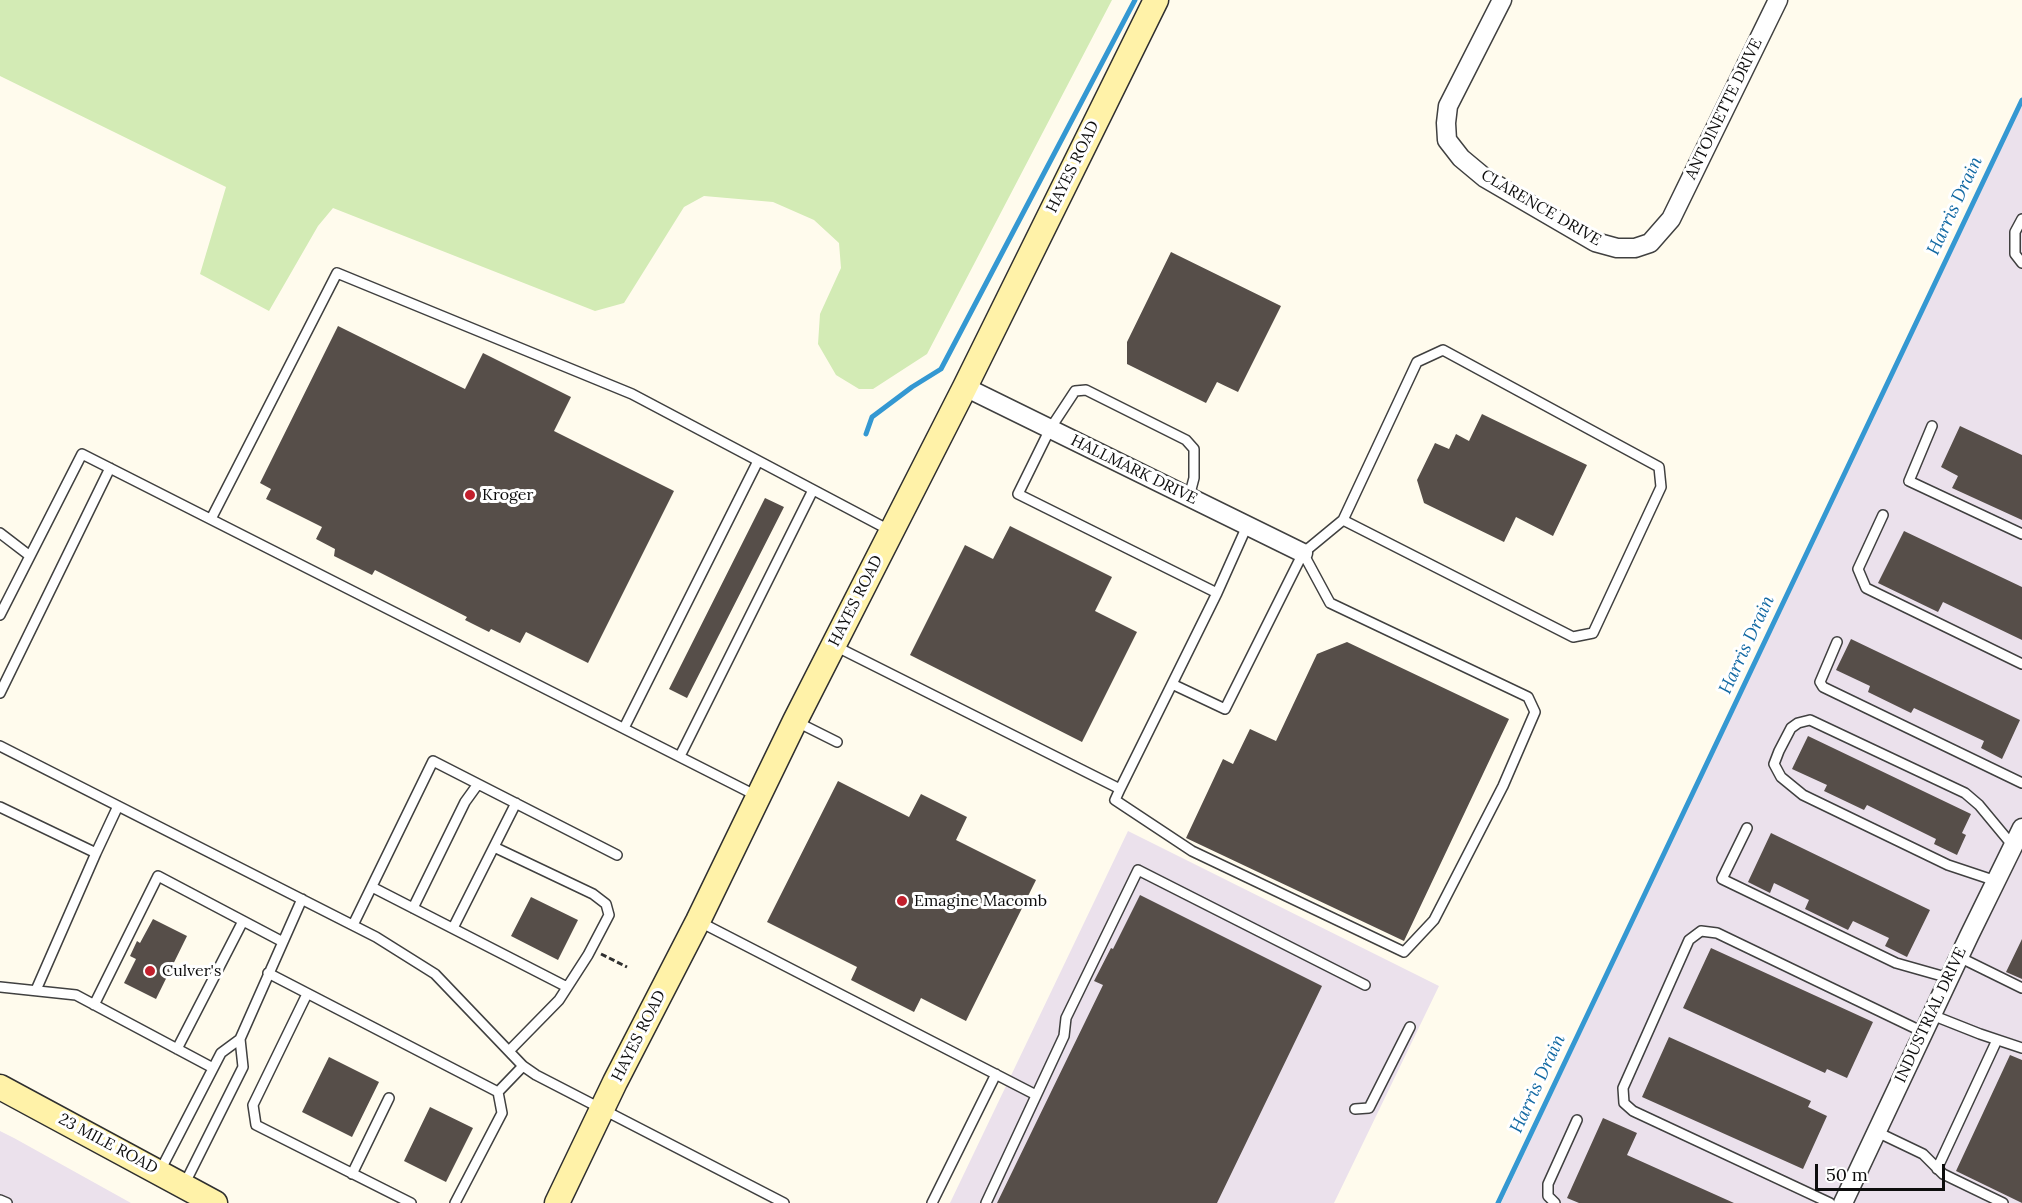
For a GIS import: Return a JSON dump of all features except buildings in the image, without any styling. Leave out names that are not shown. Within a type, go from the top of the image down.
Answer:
[{"type":"street","name":"HAYES ROAD","points":[[557,1203],[620,1072],[698,921],[757,796],[965,387],[1156,0]]},
{"type":"street","name":"CLARENCE DRIVE","points":[[1502,0],[1448,106],[1447,140],[1461,158],[1485,178],[1595,242],[1617,248],[1635,248],[1650,243],[1671,219]]},
{"type":"street","name":"ANTOINETTE DRIVE","points":[[1671,219],[1778,0]]},
{"type":"street","name":"HALLMARK DRIVE","points":[[965,387],[1303,553]]},
{"type":"street","name":"INDUSTRIAL DRIVE","points":[[1843,1203],[2022,828]]},
{"type":"street","name":"23 MILE ROAD","points":[[0,1088],[215,1203]]},
{"type":"lane","points":[[2022,219],[2015,232],[2015,254],[2022,263]]},
{"type":"lane","points":[[212,519],[337,273],[632,394],[892,532]]},
{"type":"lane","points":[[1173,684],[1225,709],[1303,553],[1343,520],[1417,362],[1443,350],[1659,467],[1661,487],[1593,633],[1573,637],[1343,520]]},
{"type":"lane","points":[[1189,497],[1194,478],[1194,449],[1186,440],[1086,390],[1075,391],[1050,429],[1018,494],[1217,593]]},
{"type":"lane","points":[[1932,426],[1909,481],[2022,534]]},
{"type":"lane","points":[[0,615],[4,597],[30,556],[82,454],[757,796]]},
{"type":"lane","points":[[624,728],[758,461]]},
{"type":"lane","points":[[0,693],[110,468]]},
{"type":"lane","points":[[680,756],[813,490]]},
{"type":"lane","points":[[1883,516],[1858,568],[1866,588],[2022,664]]},
{"type":"lane","points":[[1247,526],[1217,593],[1115,800],[1192,851],[1404,952],[1434,920],[1503,786],[1535,712],[1528,697],[1511,687],[1330,603],[1303,553]]},
{"type":"lane","points":[[0,533],[30,556]]},
{"type":"lane","points":[[1837,642],[1822,676],[1823,687],[2022,783]]},
{"type":"lane","points":[[833,645],[1120,789]]},
{"type":"lane","points":[[1996,881],[1948,865],[1803,795],[1781,777],[1774,764],[1779,751],[1791,728],[1798,723],[1810,720],[1965,793],[1979,805],[2013,846]]},
{"type":"lane","points":[[795,721],[837,742]]},
{"type":"lane","points":[[0,746],[404,953],[435,974],[523,1066],[536,1075],[784,1203]]},
{"type":"lane","points":[[353,925],[433,761],[617,855]]},
{"type":"lane","points":[[413,908],[465,802],[478,784]]},
{"type":"lane","points":[[453,928],[516,803]]},
{"type":"lane","points":[[36,990],[118,806]]},
{"type":"lane","points":[[0,807],[96,853]]},
{"type":"lane","points":[[1747,828],[1722,879],[1896,963],[1949,978]]},
{"type":"lane","points":[[494,847],[593,894],[606,904],[609,915],[559,1000],[509,1051]]},
{"type":"lane","points":[[986,1203],[1064,1036],[1066,1018],[1138,870],[1365,985]]},
{"type":"lane","points":[[94,1005],[158,876],[283,942]]},
{"type":"lane","points":[[372,887],[567,987]]},
{"type":"lane","points":[[184,1185],[243,1067],[240,1040],[302,899]]},
{"type":"lane","points":[[177,1049],[243,921]]},
{"type":"lane","points":[[698,921],[1036,1095]]},
{"type":"lane","points":[[1830,1203],[1633,1111],[1624,1103],[1623,1088],[1689,940],[1701,931],[1717,933],[1923,1032]]},
{"type":"lane","points":[[1959,957],[2022,988]]},
{"type":"lane","points":[[268,974],[498,1092]]},
{"type":"lane","points":[[0,987],[76,995],[213,1068]]},
{"type":"lane","points":[[307,994],[253,1105],[256,1125],[411,1203]]},
{"type":"lane","points":[[1932,1015],[2022,1048]]},
{"type":"lane","points":[[1355,1109],[1370,1108],[1410,1027]]},
{"type":"lane","points":[[159,1172],[221,1053],[240,1040]]},
{"type":"lane","points":[[1937,1169],[1997,1040]]},
{"type":"lane","points":[[498,1092],[523,1066]]},
{"type":"lane","points":[[932,1203],[996,1074]]},
{"type":"lane","points":[[455,1203],[502,1113],[498,1092]]},
{"type":"lane","points":[[352,1174],[389,1098]]},
{"type":"lane","points":[[1555,1203],[1548,1196],[1548,1184],[1576,1120]]},
{"type":"lane","points":[[1877,1132],[1923,1154],[1943,1174],[2003,1203]]},
{"type":"path","points":[[591,949],[627,967]]},
{"type":"shaded area","points":[[2022,99],[2022,1203],[1501,1203]]},
{"type":"shaded area","points":[[1128,831],[1439,986],[1334,1203],[950,1203]]},
{"type":"shaded area","points":[[0,1131],[14,1138],[131,1203],[0,1203]]},
{"type":"green space","points":[[0,0],[1112,0],[927,354],[873,389],[859,389],[836,375],[818,344],[820,314],[841,268],[839,243],[814,220],[773,202],[704,196],[684,207],[624,303],[595,311],[333,208],[318,226],[269,311],[200,274],[226,187],[0,76]]},
{"type":"waterway","points":[[866,434],[872,417],[941,369],[1135,0]]},
{"type":"waterway","name":"Harris Drain","points":[[1498,1203],[2022,100]]},
{"type":"place","name":"Kroger","points":[[470,495]]},
{"type":"place","name":"Emagine Macomb","points":[[902,901]]},
{"type":"place","name":"Culver's","points":[[150,971]]}]
